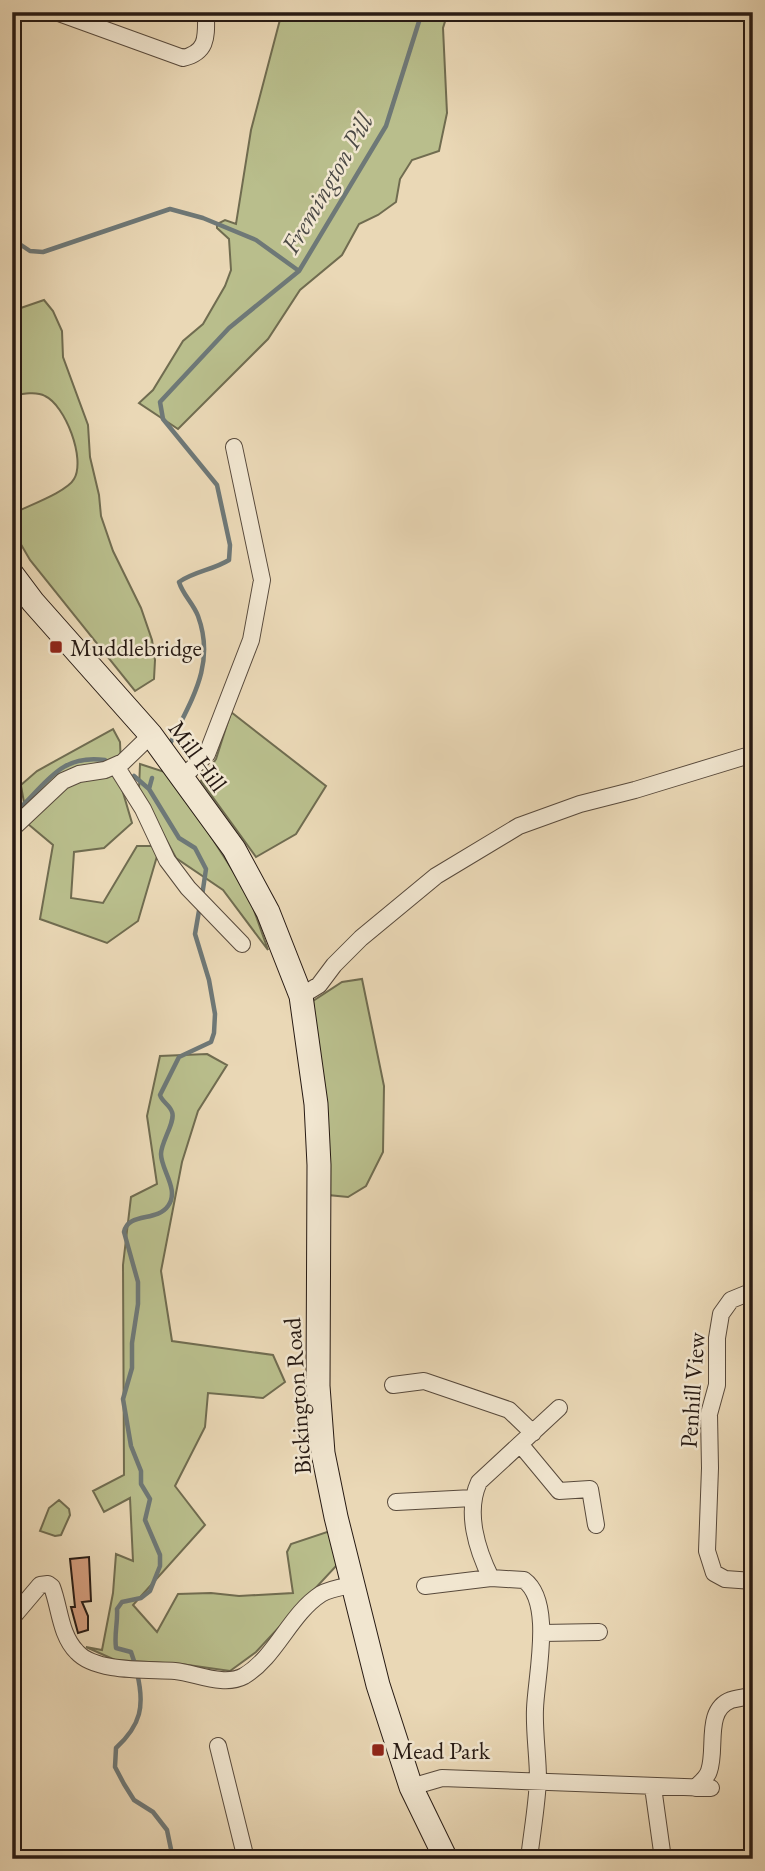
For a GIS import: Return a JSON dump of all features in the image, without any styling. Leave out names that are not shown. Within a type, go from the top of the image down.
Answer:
[{"type":"main road","name":"Mill Hill","points":[[12,574],[33,602],[151,735],[234,849],[268,912],[301,996]]},
{"type":"main road","name":"Bickington Road","points":[[301,996],[316,1104],[319,1165],[318,1386],[323,1453],[352,1585],[378,1685],[411,1787],[446,1859]]},
{"type":"street","points":[[56,12],[183,58],[195,55],[202,48],[206,36],[206,12]]},
{"type":"street","points":[[182,778],[207,754],[251,640],[262,580],[234,447]]},
{"type":"street","points":[[12,829],[63,780],[116,766],[151,735]]},
{"type":"street","points":[[301,996],[319,985],[334,965],[361,938],[436,876],[519,826],[580,804],[753,754]]},
{"type":"street","points":[[116,766],[143,809],[167,860],[188,888],[242,944]]},
{"type":"street","name":"Penhill View","points":[[753,1291],[731,1300],[721,1314],[717,1338],[718,1385],[709,1414],[707,1551],[714,1573],[725,1579],[753,1581]]},
{"type":"street","points":[[393,1385],[424,1381],[509,1410],[533,1433]]},
{"type":"street","points":[[491,1578],[479,1553],[473,1498],[479,1482],[559,1408]]},
{"type":"street","points":[[520,1444],[559,1491],[590,1489],[596,1525]]},
{"type":"street","points":[[396,1502],[473,1498]]},
{"type":"street","points":[[425,1586],[491,1578],[517,1579],[530,1585],[534,1592],[542,1633],[535,1711],[538,1780],[529,1859]]},
{"type":"street","points":[[12,1618],[40,1585],[48,1584],[52,1587],[67,1636],[77,1653],[89,1660],[142,1671],[177,1671],[205,1678],[231,1679],[243,1677],[261,1661],[308,1605],[322,1593],[352,1585]]},
{"type":"street","points":[[542,1633],[599,1632]]},
{"type":"street","points":[[695,1788],[708,1774],[714,1749],[712,1726],[719,1709],[729,1701],[753,1696]]},
{"type":"street","points":[[216,1741],[246,1859]]},
{"type":"street","points":[[411,1787],[442,1777],[711,1788]]},
{"type":"street","points":[[653,1787],[663,1859]]},
{"type":"green space","points":[[282,12],[448,12],[443,28],[447,113],[439,151],[412,160],[400,179],[396,202],[359,224],[342,255],[300,290],[268,339],[178,429],[139,403],[153,390],[183,341],[203,324],[231,270],[229,239],[217,228],[217,224],[225,220],[236,224],[251,130]]},
{"type":"green space","points":[[44,300],[53,311],[62,331],[63,357],[88,425],[90,457],[101,516],[113,551],[141,608],[152,640],[154,679],[135,691],[30,560],[12,529],[12,514],[63,489],[74,479],[77,470],[72,433],[60,410],[45,396],[29,393],[12,396],[12,311]]},
{"type":"green space","points":[[231,712],[326,786],[296,834],[256,857],[201,781],[216,759]]},
{"type":"green space","points":[[113,729],[120,742],[122,789],[132,823],[104,848],[74,852],[71,898],[103,903],[137,846],[160,846],[138,921],[107,943],[40,919],[53,845],[28,824],[21,786],[12,803],[12,776],[21,785],[37,771]]},
{"type":"green space","points":[[140,764],[171,774],[249,896],[268,950],[223,890],[176,858],[139,789]]},
{"type":"green space","points":[[362,979],[384,1086],[383,1152],[366,1186],[348,1197],[328,1195],[313,1001],[342,982]]},
{"type":"green space","points":[[207,1054],[227,1065],[198,1111],[182,1162],[161,1271],[172,1341],[273,1355],[285,1382],[263,1398],[208,1393],[205,1427],[175,1486],[205,1525],[133,1605],[157,1632],[178,1594],[239,1596],[293,1593],[287,1552],[291,1544],[333,1530],[338,1564],[256,1652],[230,1671],[181,1664],[115,1660],[86,1647],[102,1650],[113,1593],[116,1554],[133,1561],[130,1498],[104,1512],[93,1491],[124,1475],[123,1265],[131,1197],[157,1184],[147,1116],[160,1056]]},
{"type":"green space","points":[[59,1500],[69,1509],[70,1515],[61,1535],[55,1536],[40,1531],[49,1508]]},
{"type":"building","points":[[89,1557],[91,1601],[82,1602],[88,1616],[88,1630],[78,1633],[71,1607],[75,1607],[70,1559]]},
{"type":"waterway","name":"Fremington Pill","points":[[170,744],[199,682],[204,650],[198,616],[179,582],[229,560],[230,545],[217,485],[163,419],[160,402],[229,328],[299,271],[386,126],[422,12]]},
{"type":"waterway","points":[[12,239],[30,251],[43,252],[170,209],[203,218],[256,240],[299,271]]},
{"type":"waterway","points":[[12,815],[63,767],[89,759],[105,760]]},
{"type":"waterway","points":[[134,776],[149,789]]},
{"type":"waterway","points":[[152,778],[149,789],[179,838],[195,848],[206,869],[202,896]]},
{"type":"waterway","points":[[135,1664],[131,1652],[116,1648],[117,1609],[122,1602],[141,1598],[150,1591],[160,1566],[160,1555],[145,1520],[150,1499],[141,1484],[141,1471],[131,1446],[123,1399],[132,1368],[132,1343],[138,1304],[138,1282],[124,1232],[131,1222],[163,1211],[171,1200],[171,1187],[161,1154],[173,1116],[160,1095],[179,1057],[211,1042],[214,1033],[215,1014],[209,980],[195,934],[200,905]]},
{"type":"waterway","points":[[137,1673],[141,1695],[139,1714],[131,1731],[116,1748],[115,1767],[134,1800],[153,1812],[167,1830],[173,1859]]},
{"type":"place","name":"Muddlebridge","points":[[56,647]]},
{"type":"place","name":"Mead Park","points":[[378,1750]]}]
